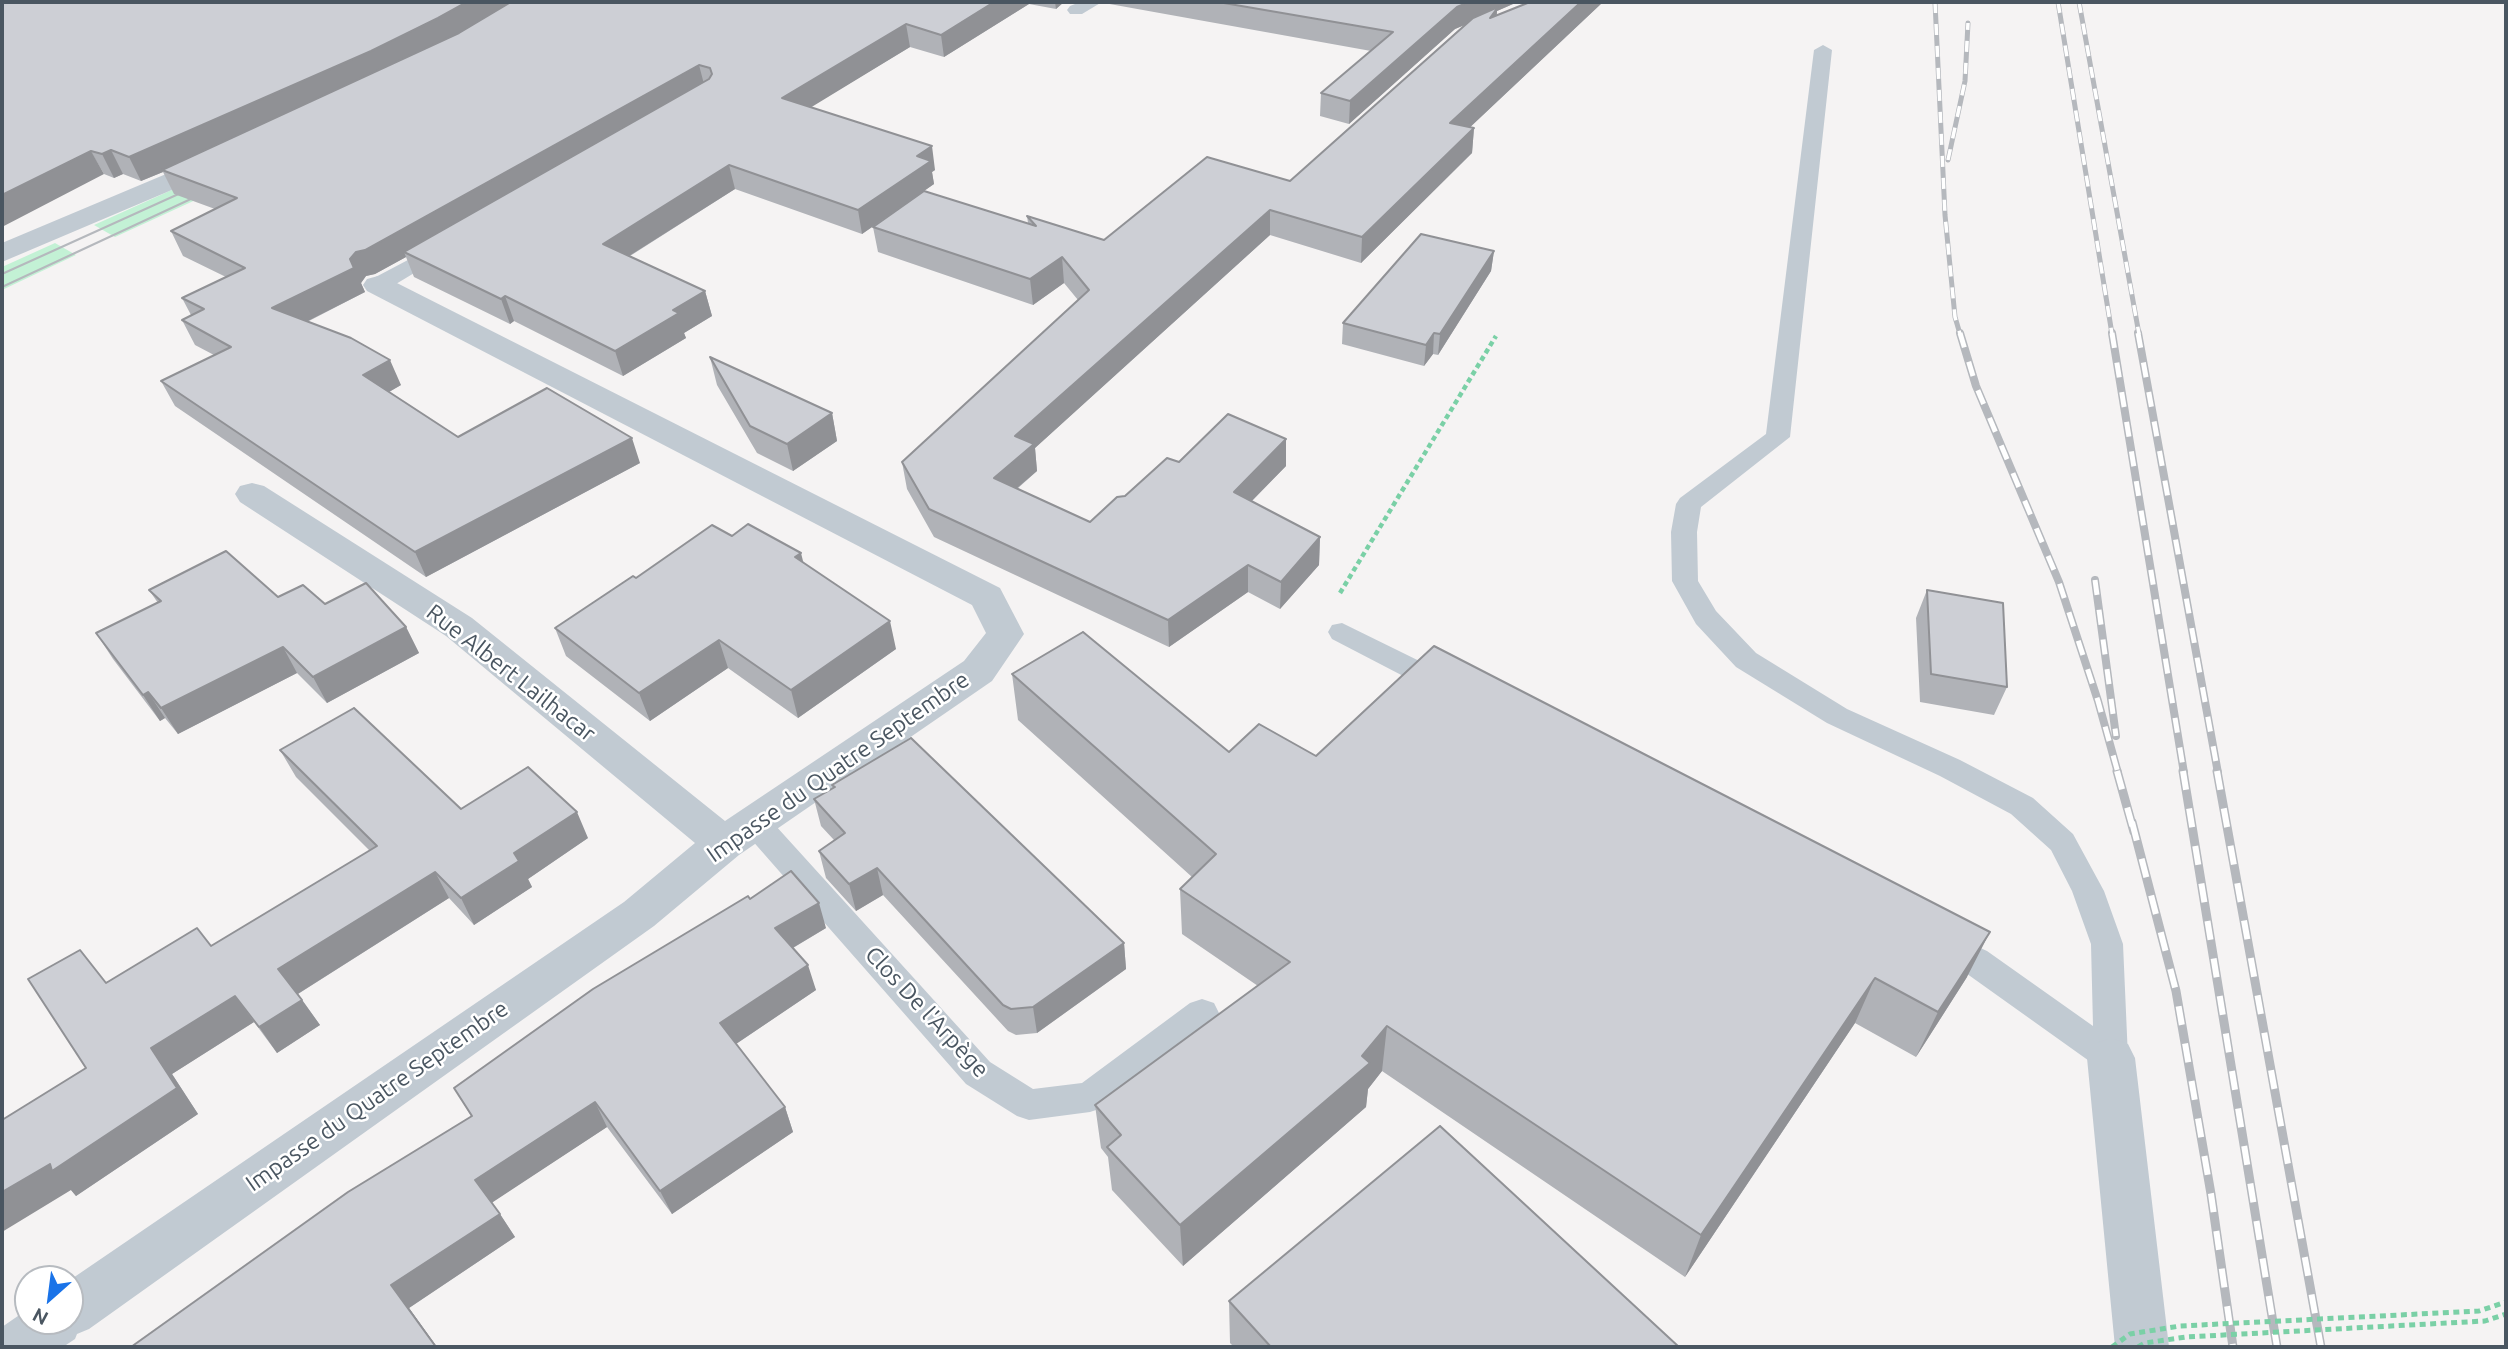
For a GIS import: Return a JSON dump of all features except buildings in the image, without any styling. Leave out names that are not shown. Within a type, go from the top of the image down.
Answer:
[{"type":"street","points":[[2,253],[238,151]]},
{"type":"street","name":"Impasse du Quatre Septembre","points":[[84,1301],[639,914],[739,832],[978,671],[1005,634],[987,597],[378,285]]},
{"type":"street","name":"Rue Albert Lailhacar","points":[[251,495],[459,627],[739,832]]},
{"type":"street","points":[[2111,1058],[2140,1347]]},
{"type":"street","points":[[18,1347],[36,1335]]},
{"type":"lane","points":[[1076,10],[1093,2]]},
{"type":"lane","points":[[1823,50],[1778,437],[1689,505],[1684,532],[1685,581],[1706,617],[1746,660],[1837,716],[1950,768],[2022,806],[2062,842],[2088,891],[2107,944],[2111,1058]]},
{"type":"lane","points":[[378,285],[460,237]]},
{"type":"lane","points":[[1342,632],[1466,697]]},
{"type":"lane","name":"Clos De l'Arpège","points":[[739,832],[978,1073],[1029,1105],[1090,1097],[1202,1013]]},
{"type":"lane","points":[[1913,929],[1975,961],[2111,1058]]},
{"type":"path","points":[[1342,632],[1330,618],[1331,606],[1496,336]]},
{"type":"path","points":[[2112,1347],[2130,1334],[2180,1326],[2479,1311],[2506,1302]]},
{"type":"path","points":[[2140,1347],[2145,1343],[2186,1337],[2485,1321],[2506,1314]]},
{"type":"green space","points":[[278,142],[300,152],[115,237],[94,225]]},
{"type":"green space","points":[[55,243],[76,255],[2,290],[2,267]]},
{"type":"tram line","points":[[2,274],[194,187]]},
{"type":"tram line","points":[[2,287],[208,191]]},
{"type":"railway","points":[[1935,2],[1945,215],[1955,317],[1960,334]]},
{"type":"railway","points":[[2058,2],[2112,334]]},
{"type":"railway","points":[[2079,2],[2139,334]]},
{"type":"railway","points":[[1948,160],[1965,81],[1968,23]]},
{"type":"railway","points":[[1960,333],[1976,386],[2059,582],[2098,701],[2118,773]]},
{"type":"railway","points":[[2112,333],[2184,773]]},
{"type":"railway","points":[[2138,333],[2218,773]]},
{"type":"railway","points":[[2095,580],[2116,736]]},
{"type":"railway","points":[[2117,771],[2134,832]]},
{"type":"railway","points":[[2183,771],[2277,1347]]},
{"type":"railway","points":[[2217,771],[2321,1347]]},
{"type":"railway","points":[[2132,822],[2176,991],[2211,1194],[2233,1347]]}]
